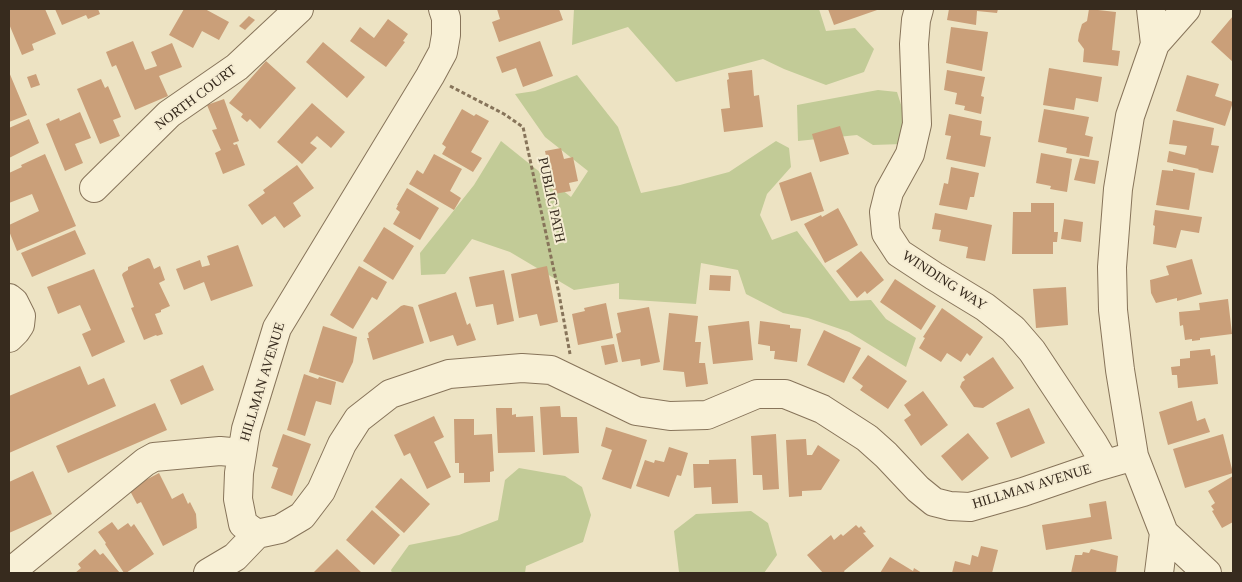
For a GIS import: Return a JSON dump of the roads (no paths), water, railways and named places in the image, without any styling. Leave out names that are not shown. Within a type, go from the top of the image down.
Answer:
[{"type":"street","name":"NORTH COURT","points":[[94,188],[169,114],[237,67],[298,9]]},
{"type":"street","name":"HILLMAN AVENUE","points":[[443,9],[446,18],[443,52],[277,328],[246,430],[239,473],[238,499],[243,524],[257,534],[280,529],[302,516],[321,491],[342,444],[358,419],[390,394],[449,374],[522,368],[550,370],[636,411],[670,416],[707,415],[757,394],[785,394],[822,409],[867,438],[918,489],[934,502],[950,506],[970,507],[1134,456]]},
{"type":"street","name":"WINDING WAY","points":[[919,9],[914,44],[917,124],[910,154],[889,192],[884,212],[886,233],[899,253],[985,307],[1013,329],[1032,351],[1105,464]]},
{"type":"street","points":[[1151,9],[1155,44]]},
{"type":"street","points":[[1186,9],[1155,44],[1130,116],[1118,189],[1112,267],[1113,310],[1134,456],[1164,533],[1207,573]]},
{"type":"street","points":[[9,298],[14,302],[20,316],[20,325],[9,338]]},
{"type":"street","points":[[9,573],[145,462],[154,457],[220,451],[242,453]]},
{"type":"street","points":[[1159,573],[1164,533]]},
{"type":"street","points":[[208,573],[235,557],[257,534]]}]
